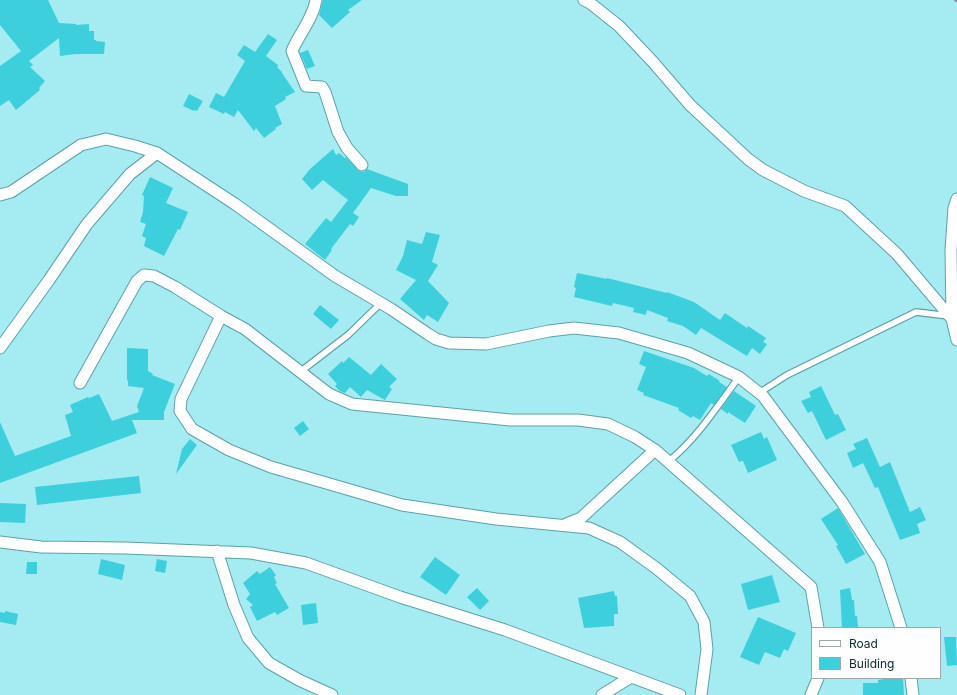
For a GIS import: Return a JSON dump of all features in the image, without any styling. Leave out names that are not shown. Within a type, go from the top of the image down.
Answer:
[{"type":"street","points":[[316,0],[309,21],[295,42],[292,51],[306,86],[322,88],[325,92],[338,132],[347,148],[362,165]]},
{"type":"street","points":[[584,0],[619,26],[653,62],[690,105],[748,159],[763,170],[804,191],[845,206],[897,254],[951,318]]},
{"type":"street","points":[[0,195],[11,192],[81,145],[106,139],[135,146],[157,153],[235,204],[335,276],[381,303],[428,334],[449,343],[486,344],[549,331],[574,328],[612,332],[688,353],[739,377],[763,396],[842,502],[880,562],[901,627]]},
{"type":"street","points":[[0,348],[87,224],[130,174],[157,153]]},
{"type":"street","points":[[957,199],[954,208],[951,250],[951,318],[957,340]]},
{"type":"street","points":[[80,383],[137,281],[144,275],[154,276],[175,287],[221,316],[245,329],[329,394],[352,404],[510,420],[578,420],[608,424],[635,437],[656,450],[810,587],[818,627]]},
{"type":"street","points":[[221,316],[181,399],[180,412],[192,429],[229,450],[271,467],[402,505],[496,519],[589,528],[620,542],[656,568],[690,596],[704,622],[707,649],[701,695]]},
{"type":"street","points":[[563,525],[580,518],[656,450]]},
{"type":"street","points":[[580,518],[589,528]]},
{"type":"street","points":[[0,542],[41,547],[125,548],[251,553],[306,563],[400,597],[505,630],[680,695]]},
{"type":"street","points":[[217,551],[234,605],[248,638],[269,663],[299,680],[332,695]]},
{"type":"street","points":[[602,695],[631,677]]},
{"type":"street","points":[[811,695],[818,679]]},
{"type":"street","points":[[911,679],[913,695]]},
{"type":"lane","points":[[951,250],[957,263]]},
{"type":"lane","points":[[300,372],[348,335],[381,303]]},
{"type":"lane","points":[[759,392],[787,375],[916,312],[951,318]]},
{"type":"lane","points":[[669,461],[681,452],[706,422],[739,377]]},
{"type":"building","points":[[0,0],[48,0],[59,23],[76,25],[89,24],[89,31],[94,31],[94,40],[105,42],[104,54],[76,54],[60,56],[59,38],[29,61],[33,65],[30,67],[45,81],[39,88],[40,90],[16,110],[9,100],[0,106],[0,66],[21,51],[0,25]]},
{"type":"building","points":[[323,0],[362,0],[348,10],[350,12],[332,28],[319,15]]},
{"type":"building","points":[[268,34],[277,40],[266,56],[278,65],[277,67],[295,92],[285,97],[286,99],[275,106],[282,124],[264,138],[256,128],[254,131],[238,110],[234,117],[225,112],[224,114],[209,107],[216,93],[224,97],[245,61],[237,55],[244,45],[255,52]]},
{"type":"building","points":[[308,50],[315,66],[307,69],[300,53]]},
{"type":"building","points":[[189,94],[203,101],[197,111],[183,106]]},
{"type":"building","points":[[333,149],[336,155],[339,153],[345,158],[346,157],[359,171],[364,172],[367,169],[408,184],[408,196],[396,196],[371,188],[353,213],[359,217],[353,226],[350,224],[331,249],[332,250],[325,260],[305,244],[326,218],[331,222],[348,200],[323,180],[312,190],[302,179],[310,169]]},
{"type":"building","points":[[150,177],[173,188],[166,203],[188,212],[180,230],[178,229],[164,256],[144,246],[146,238],[142,236],[146,224],[140,222],[143,212],[144,196],[142,195]]},
{"type":"building","points":[[426,232],[440,235],[432,262],[438,265],[428,281],[449,303],[438,322],[427,315],[424,320],[400,299],[416,280],[396,270],[403,256],[407,240],[422,244]]},
{"type":"building","points":[[577,273],[607,278],[667,292],[694,302],[720,320],[725,313],[747,328],[748,326],[766,338],[763,342],[767,344],[760,354],[752,348],[747,356],[701,328],[696,335],[683,326],[667,321],[668,318],[647,310],[646,315],[633,312],[634,308],[613,303],[612,306],[574,297],[576,288],[574,287]]},
{"type":"building","points":[[320,305],[339,320],[331,329],[313,314]]},
{"type":"building","points":[[127,348],[148,349],[148,371],[153,374],[152,375],[175,384],[164,412],[164,420],[132,420],[137,433],[0,483],[0,422],[15,456],[71,436],[65,415],[73,412],[70,405],[88,397],[89,398],[99,394],[112,421],[139,412],[137,406],[144,388],[128,386]]},
{"type":"building","points":[[644,351],[694,368],[707,376],[709,374],[727,387],[714,405],[711,403],[700,420],[693,416],[691,418],[678,410],[679,408],[643,395],[644,393],[637,390],[646,367],[639,364]]},
{"type":"building","points":[[349,357],[371,375],[381,364],[397,379],[389,387],[392,389],[385,400],[367,390],[361,397],[350,387],[345,393],[340,391],[335,386],[337,384],[328,374],[342,361],[343,363]]},
{"type":"building","points":[[821,386],[835,415],[838,414],[846,430],[826,440],[812,411],[808,413],[801,401],[811,397],[809,392]]},
{"type":"building","points":[[734,391],[756,406],[745,423],[721,409]]},
{"type":"building","points":[[303,421],[309,429],[300,436],[294,428]]},
{"type":"building","points":[[761,432],[764,439],[767,437],[777,460],[748,473],[743,461],[739,462],[731,445]]},
{"type":"building","points":[[867,438],[880,467],[890,462],[910,512],[920,507],[926,520],[917,524],[920,533],[900,540],[878,487],[875,488],[863,463],[853,468],[847,453],[856,449],[853,444]]},
{"type":"building","points":[[190,439],[197,445],[176,474],[182,449]]},
{"type":"building","points":[[139,476],[141,493],[37,505],[35,487]]},
{"type":"building","points":[[0,503],[26,504],[25,523],[0,522]]},
{"type":"building","points":[[838,508],[865,554],[846,564],[836,546],[838,545],[821,519]]},
{"type":"building","points":[[435,557],[460,575],[446,595],[420,577]]},
{"type":"building","points":[[101,559],[125,565],[122,580],[98,574]]},
{"type":"building","points":[[157,559],[167,561],[165,573],[155,571]]},
{"type":"building","points":[[27,562],[37,562],[37,574],[26,574]]},
{"type":"building","points":[[270,567],[276,575],[274,577],[277,583],[275,584],[289,608],[277,615],[275,612],[257,621],[250,607],[253,605],[246,599],[250,594],[243,583],[257,571],[260,574]]},
{"type":"building","points":[[772,575],[780,602],[748,610],[741,584]]},
{"type":"building","points":[[477,588],[489,601],[480,610],[467,597]]},
{"type":"building","points":[[850,588],[852,600],[854,600],[855,616],[857,616],[858,627],[842,627],[840,590]]},
{"type":"building","points":[[614,591],[615,596],[617,596],[618,614],[614,614],[614,626],[584,628],[578,598]]},
{"type":"building","points":[[316,603],[318,623],[303,625],[301,605]]},
{"type":"building","points":[[5,611],[18,614],[16,625],[0,622],[0,612],[5,613]]},
{"type":"building","points":[[758,617],[796,633],[788,651],[784,649],[780,658],[765,652],[759,665],[740,657]]},
{"type":"building","points":[[944,637],[956,637],[957,665],[947,666]]},
{"type":"building","points":[[903,679],[904,695],[863,695],[863,683],[878,683],[878,680]]}]
